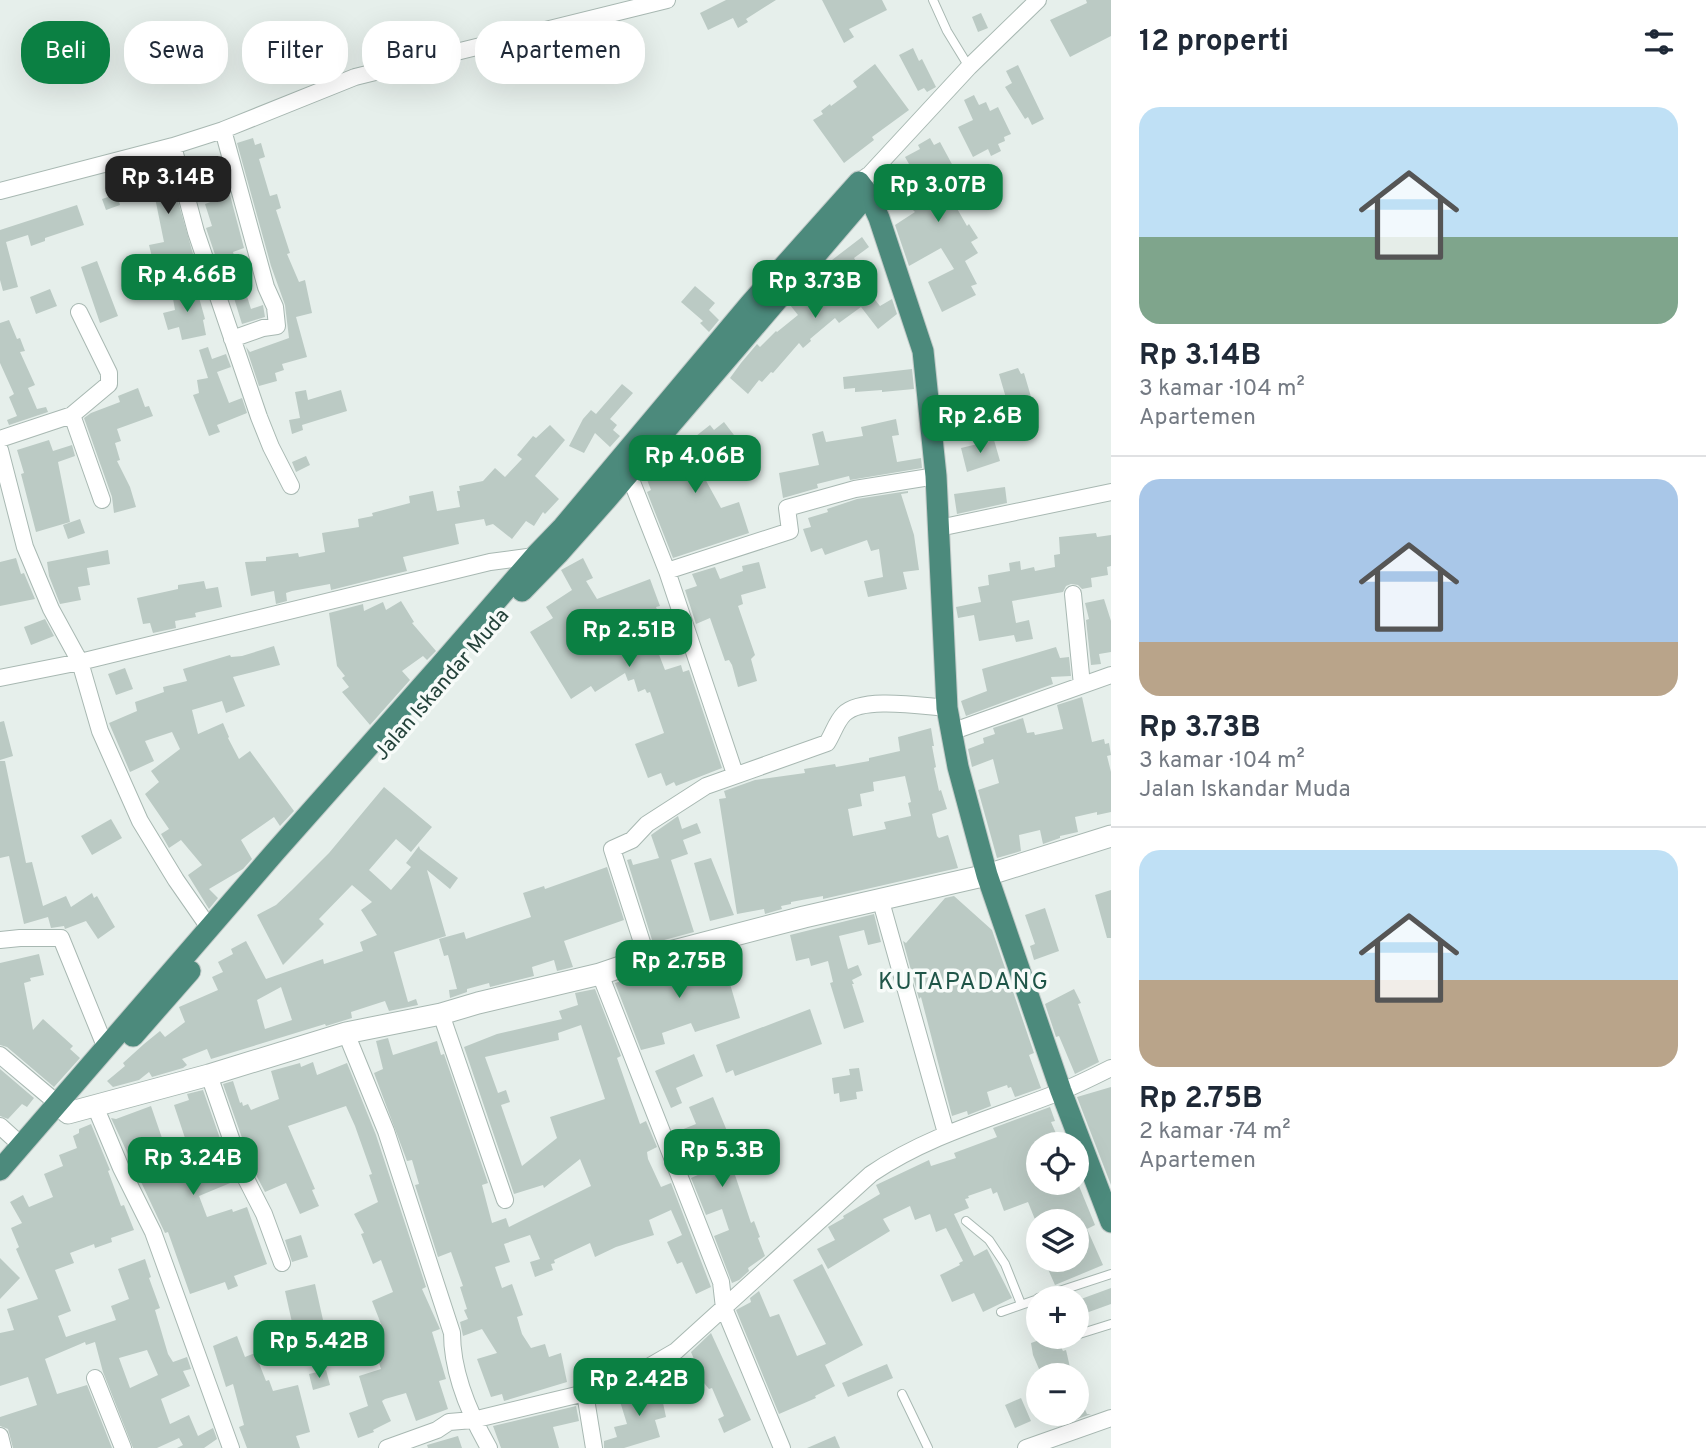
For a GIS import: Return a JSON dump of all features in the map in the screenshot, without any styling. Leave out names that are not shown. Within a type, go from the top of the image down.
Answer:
[{"type":"highway","points":[[865,183],[923,351],[936,476],[947,708],[951,732],[987,875],[1111,1222]]},
{"type":"highway","name":"Jalan Iskandar Muda","points":[[0,1170],[63,1108],[105,1046],[536,555],[692,385],[865,183]]},
{"type":"highway","name":"Jalan Iskandar Muda","points":[[0,1188],[63,1108],[558,554],[628,472],[692,385]]},
{"type":"street","points":[[0,191],[173,146],[223,130],[355,77],[667,0]]},
{"type":"street","name":"Jalan Iskandar Muda","points":[[865,183],[1019,7],[1038,0]]},
{"type":"street","points":[[223,130],[266,288],[275,307],[277,326],[232,339]]},
{"type":"street","points":[[173,146],[196,232],[232,339],[271,447],[291,486]]},
{"type":"street","points":[[0,439],[72,415],[110,380],[79,312]]},
{"type":"street","points":[[72,415],[102,500]]},
{"type":"street","points":[[0,450],[24,547],[51,608],[80,662],[100,731],[140,821],[210,929]]},
{"type":"street","points":[[628,472],[667,571],[735,774]]},
{"type":"street","points":[[667,571],[790,531],[787,508],[855,489],[936,476]]},
{"type":"street","points":[[939,528],[1111,492]]},
{"type":"street","points":[[0,678],[80,662],[490,562],[558,554]]},
{"type":"street","points":[[1073,594],[1082,685]]},
{"type":"street","points":[[951,732],[1111,675]]},
{"type":"street","points":[[648,958],[612,849],[632,840],[647,824],[706,786],[827,743],[843,715],[851,709],[866,704],[947,708]]},
{"type":"street","points":[[0,1055],[63,1108],[95,1107],[346,1033],[442,1014],[880,898],[987,875],[1111,836]]},
{"type":"street","points":[[880,898],[946,1133]]},
{"type":"street","points":[[0,940],[61,938],[105,1046]]},
{"type":"street","points":[[600,974],[720,1282],[724,1308],[782,1448]]},
{"type":"street","points":[[442,1014],[505,1199]]},
{"type":"street","points":[[346,1033],[386,1131],[452,1333],[452,1356],[472,1420],[489,1448]]},
{"type":"street","points":[[387,1448],[437,1430],[449,1422],[472,1420],[585,1393],[626,1380],[676,1352],[871,1174],[897,1156],[946,1133],[1062,1091],[1111,1068]]},
{"type":"street","points":[[209,1075],[243,1173],[264,1214],[282,1263]]},
{"type":"street","points":[[95,1107],[153,1232],[231,1448]]},
{"type":"street","points":[[0,1126],[22,1146]]},
{"type":"street","points":[[94,1378],[123,1448]]},
{"type":"street","points":[[585,1393],[594,1448]]},
{"type":"street","points":[[1026,1448],[1111,1418]]},
{"type":"street","points":[[0,1436],[3,1448]]},
{"type":"lane","points":[[933,0],[947,31],[969,67]]},
{"type":"lane","points":[[966,1221],[989,1240],[1005,1264],[1021,1304]]},
{"type":"lane","points":[[1076,1286],[1111,1274]]},
{"type":"lane","points":[[1001,1312],[1026,1303]]},
{"type":"lane","points":[[1089,1331],[1111,1324]]},
{"type":"lane","points":[[902,1394],[928,1448]]},
{"type":"building","points":[[726,0],[776,0],[746,19],[748,22],[738,28],[733,18],[708,30],[700,13]]},
{"type":"building","points":[[822,0],[882,0],[887,10],[849,29],[854,37],[844,43]]},
{"type":"building","points":[[1086,0],[1111,0],[1111,36],[1070,57],[1050,20],[1087,3]]},
{"type":"building","points":[[981,13],[988,28],[978,32],[972,17]]},
{"type":"building","points":[[913,48],[919,61],[922,59],[936,87],[927,92],[924,88],[918,91],[899,55]]},
{"type":"building","points":[[875,64],[909,110],[872,137],[874,140],[844,163],[813,120],[823,114],[821,111],[830,104],[831,106],[857,87],[853,81]]},
{"type":"building","points":[[1018,65],[1044,119],[1032,125],[1028,117],[1025,119],[1005,87],[1012,83],[1006,71]]},
{"type":"building","points":[[974,95],[979,105],[986,102],[990,111],[998,107],[1011,134],[998,144],[1001,151],[991,156],[988,149],[973,157],[958,127],[973,120],[964,100]]},
{"type":"building","points":[[253,138],[255,145],[261,143],[265,157],[259,159],[270,196],[277,194],[281,208],[276,210],[290,253],[287,254],[299,282],[305,280],[312,313],[296,317],[307,357],[282,364],[284,370],[275,373],[277,381],[259,386],[246,347],[250,352],[289,338],[285,305],[271,266],[237,143]]},
{"type":"building","points":[[930,138],[934,145],[940,142],[960,179],[949,185],[955,196],[951,198],[967,226],[969,224],[978,238],[971,242],[978,253],[965,261],[977,284],[971,286],[976,295],[942,312],[928,282],[954,269],[941,248],[909,266],[895,225],[917,208],[901,177],[913,171],[905,157],[920,149],[918,145]]},
{"type":"building","points":[[166,159],[195,261],[175,266],[173,257],[153,261],[149,245],[164,242],[151,178],[144,181],[140,166]]},
{"type":"building","points":[[117,194],[120,205],[106,210],[102,199]]},
{"type":"building","points":[[230,195],[244,248],[233,252],[251,309],[263,305],[265,317],[242,324],[234,298],[230,299],[206,228],[212,226],[205,204]]},
{"type":"building","points":[[77,205],[84,225],[45,238],[45,241],[31,246],[28,235],[6,242],[18,287],[3,291],[0,280],[0,230]]},
{"type":"building","points":[[862,237],[869,247],[854,258],[870,283],[865,287],[880,306],[892,299],[897,314],[878,329],[861,307],[839,323],[835,318],[803,348],[799,343],[773,373],[762,382],[759,380],[748,394],[730,378],[757,344],[760,347],[798,315],[790,305],[811,288],[823,303],[849,283],[832,260]]},
{"type":"building","points":[[97,261],[118,316],[100,323],[81,267]]},
{"type":"building","points":[[695,286],[715,303],[709,310],[719,320],[709,332],[700,323],[703,321],[681,302]]},
{"type":"building","points":[[196,287],[205,319],[206,335],[182,340],[179,327],[168,330],[163,313],[175,310],[172,293]]},
{"type":"building","points":[[50,289],[57,306],[36,314],[30,297]]},
{"type":"building","points":[[9,320],[17,339],[20,338],[25,351],[20,352],[35,385],[28,388],[37,409],[46,407],[48,412],[9,425],[7,420],[17,416],[9,397],[14,394],[0,363],[0,323]]},
{"type":"building","points":[[208,347],[212,359],[226,354],[231,367],[217,372],[229,403],[242,398],[247,413],[217,425],[220,432],[209,436],[193,395],[199,393],[197,380],[208,378],[199,350]]},
{"type":"building","points":[[1018,368],[1021,374],[1024,373],[1034,407],[1005,416],[1001,399],[1006,398],[999,374]]},
{"type":"building","points":[[912,369],[914,389],[855,392],[855,388],[844,389],[843,377]]},
{"type":"building","points":[[622,384],[633,393],[610,419],[617,425],[613,430],[620,436],[610,447],[595,433],[584,453],[569,446],[583,419],[591,410],[596,414]]},
{"type":"building","points":[[138,388],[145,407],[149,406],[153,416],[117,429],[121,441],[115,443],[120,460],[117,461],[136,507],[114,513],[112,497],[84,418],[120,402],[118,396]]},
{"type":"building","points":[[306,390],[308,400],[341,390],[347,411],[302,425],[303,430],[292,434],[289,420],[300,418],[295,392]]},
{"type":"building","points":[[896,419],[899,435],[892,436],[897,462],[921,458],[922,468],[850,480],[849,476],[817,484],[818,488],[783,498],[779,473],[819,465],[812,434],[823,431],[826,442],[863,436],[861,427]]},
{"type":"building","points":[[724,422],[737,439],[725,448],[729,453],[713,465],[716,469],[704,477],[721,508],[739,502],[749,533],[673,558],[647,492],[651,490],[646,477],[669,468],[661,458],[679,444],[682,447],[710,425],[714,430]]},
{"type":"building","points":[[550,425],[565,440],[535,476],[559,499],[545,514],[543,512],[534,526],[526,521],[512,539],[493,524],[486,526],[484,519],[455,524],[459,544],[403,557],[407,571],[331,590],[330,584],[292,591],[286,593],[287,601],[276,604],[274,591],[251,596],[245,562],[266,561],[266,557],[298,553],[299,557],[325,552],[322,533],[359,527],[358,519],[410,503],[409,496],[433,491],[437,511],[460,507],[457,491],[460,491],[459,486],[483,481],[495,468],[505,477],[522,459],[517,455],[533,436],[536,438]]},
{"type":"building","points":[[49,440],[53,451],[72,445],[75,456],[58,462],[70,522],[36,532],[17,450]]},
{"type":"building","points":[[994,440],[1000,461],[967,472],[961,448]]},
{"type":"building","points":[[306,456],[310,465],[296,472],[292,462]]},
{"type":"building","points":[[1005,487],[1007,503],[957,514],[954,494]]},
{"type":"building","points":[[908,491],[901,494],[914,535],[919,570],[903,572],[907,589],[868,597],[864,581],[883,577],[879,549],[871,551],[867,540],[825,555],[822,548],[811,552],[803,529],[811,527],[808,518],[857,499]]},
{"type":"building","points":[[80,519],[85,533],[68,539],[63,525]]},
{"type":"building","points":[[1096,533],[1097,537],[1111,535],[1111,566],[1107,567],[1108,575],[1091,578],[1092,587],[1082,589],[1071,584],[1066,586],[1063,592],[1012,601],[1016,623],[1029,620],[1033,639],[1016,642],[1014,635],[979,641],[974,615],[958,618],[956,607],[981,602],[978,587],[989,585],[988,575],[1010,571],[1009,563],[1020,561],[1021,570],[1034,567],[1035,571],[1055,567],[1054,555],[1060,554],[1059,537]]},
{"type":"building","points":[[108,550],[110,564],[87,568],[90,585],[78,587],[81,600],[60,604],[49,576],[47,562]]},
{"type":"building","points":[[16,558],[21,574],[24,573],[35,599],[0,606],[0,562]]},
{"type":"building","points":[[583,558],[593,578],[586,581],[597,599],[650,579],[660,606],[656,607],[665,628],[655,631],[658,637],[653,639],[665,670],[681,665],[683,672],[689,670],[722,768],[676,786],[674,782],[666,786],[661,773],[648,778],[635,744],[664,733],[650,692],[647,693],[645,689],[638,692],[634,679],[628,681],[625,673],[595,692],[591,686],[571,699],[530,632],[553,618],[546,607],[572,590],[561,570]],"holes":[[[630,617],[639,639],[612,650],[599,629]]]},
{"type":"building","points":[[759,562],[766,588],[741,595],[743,604],[738,606],[755,655],[751,659],[757,681],[738,687],[732,665],[729,660],[725,661],[710,618],[696,624],[685,590],[697,586],[692,574],[715,567],[720,579],[743,571],[742,566]]},
{"type":"building","points":[[204,581],[206,589],[218,587],[222,607],[195,613],[196,617],[175,621],[176,628],[153,633],[150,623],[143,624],[137,598],[178,589],[178,585]]},
{"type":"building","points":[[1104,599],[1111,621],[1111,652],[1099,654],[1101,664],[1091,665],[1086,620],[1089,619],[1085,603]]},
{"type":"building","points":[[401,601],[414,622],[412,623],[436,651],[427,660],[423,656],[402,671],[410,680],[370,725],[342,692],[349,687],[337,666],[329,613],[363,604],[364,611],[383,602],[386,610]]},
{"type":"building","points":[[45,619],[54,636],[31,645],[24,627]]},
{"type":"building","points":[[274,646],[280,665],[233,677],[245,706],[226,713],[222,701],[192,710],[198,734],[223,723],[239,759],[250,751],[294,811],[280,826],[274,817],[241,840],[252,859],[243,869],[209,889],[218,898],[209,909],[188,875],[202,865],[181,840],[169,848],[161,834],[169,829],[145,794],[159,782],[151,771],[180,749],[172,732],[145,741],[154,761],[130,772],[109,723],[137,711],[135,702],[164,692],[163,687],[187,681],[183,669]]},
{"type":"building","points":[[1056,647],[1060,658],[1069,657],[1071,676],[1051,677],[1053,684],[966,716],[961,701],[987,691],[982,669]]},
{"type":"building","points":[[125,668],[133,689],[116,695],[108,674]]},
{"type":"building","points":[[1082,697],[1092,742],[1104,739],[1105,744],[1109,743],[1111,755],[1107,756],[1111,772],[1111,812],[1075,817],[1078,832],[1043,844],[1040,830],[1019,835],[1021,851],[997,858],[978,790],[999,783],[993,759],[972,767],[968,749],[984,743],[983,738],[995,734],[993,728],[1023,718],[1027,733],[1034,732],[1035,735],[1063,729],[1057,705]]},
{"type":"building","points":[[4,721],[13,756],[0,760],[0,722]]},
{"type":"building","points":[[931,728],[934,768],[939,791],[941,790],[947,809],[932,814],[937,836],[939,838],[948,835],[958,868],[823,899],[823,896],[791,902],[781,906],[782,909],[765,914],[764,909],[737,914],[719,799],[726,798],[724,791],[755,780],[805,773],[804,769],[869,761],[869,758],[900,751],[898,737]],"holes":[[[905,776],[911,802],[908,803],[911,816],[884,822],[886,829],[853,836],[848,809],[862,806],[860,794],[874,791],[873,782]]]},
{"type":"building","points":[[0,761],[5,761],[26,863],[32,862],[43,906],[66,896],[71,907],[92,893],[94,898],[97,896],[115,927],[98,939],[86,921],[65,929],[64,926],[51,928],[48,917],[24,924],[9,856],[0,858]]},
{"type":"building","points":[[384,787],[432,827],[411,852],[396,839],[369,870],[391,890],[411,867],[406,863],[419,846],[458,878],[450,889],[427,870],[446,936],[394,952],[408,1002],[416,999],[418,1005],[389,1011],[385,1001],[351,1012],[352,1018],[211,1059],[207,1049],[182,1059],[187,1065],[183,1068],[152,1077],[149,1072],[139,1080],[113,1087],[107,1081],[125,1066],[123,1063],[144,1044],[160,1031],[165,1037],[185,1022],[179,1007],[218,990],[212,977],[223,972],[218,962],[233,954],[231,949],[246,941],[266,979],[323,959],[324,964],[363,951],[360,942],[377,935],[361,910],[372,902],[352,885],[319,919],[324,924],[283,965],[257,915],[276,905],[329,853]],"holes":[[[281,987],[292,1020],[265,1029],[257,1000]]]},
{"type":"building","points":[[678,816],[682,829],[697,823],[701,833],[683,840],[688,854],[671,860],[694,932],[653,943],[627,860],[631,859],[633,865],[659,858],[651,835]]},
{"type":"building","points":[[111,819],[122,838],[92,855],[81,836]]},
{"type":"building","points":[[711,858],[734,915],[710,921],[694,863]]},
{"type":"building","points":[[607,867],[624,920],[564,941],[573,967],[557,971],[554,960],[532,967],[534,976],[490,987],[489,983],[467,989],[467,992],[450,998],[449,990],[457,989],[448,955],[444,956],[439,939],[464,932],[466,939],[531,917],[523,893],[544,886],[545,889]]},
{"type":"building","points":[[1111,890],[1111,938],[1107,938],[1095,895]]},
{"type":"building","points":[[954,896],[992,930],[1034,1053],[1029,1055],[1041,1088],[1015,1097],[1011,1087],[1008,1088],[1007,1085],[987,1092],[991,1106],[968,1115],[967,1111],[952,1116],[921,997],[919,999],[903,941],[906,943],[945,898]]},
{"type":"building","points":[[1045,908],[1059,951],[1034,960],[1030,946],[1035,944],[1025,915]]},
{"type":"building","points":[[874,914],[881,942],[868,945],[864,930],[839,936],[848,969],[858,965],[862,975],[852,980],[852,984],[864,1022],[844,1029],[830,983],[833,982],[828,961],[811,966],[809,958],[796,961],[790,935]]},
{"type":"building","points":[[721,953],[740,1018],[695,1032],[691,1023],[662,1033],[665,1044],[641,1050],[615,983]]},
{"type":"building","points":[[39,954],[44,975],[30,978],[31,981],[24,983],[33,1030],[43,1019],[73,1046],[70,1049],[80,1058],[54,1087],[7,1047],[0,1045],[0,963]]},
{"type":"building","points":[[595,989],[621,1056],[617,1058],[640,1124],[646,1121],[657,1147],[647,1152],[648,1159],[661,1187],[671,1183],[711,1287],[696,1294],[682,1262],[677,1264],[667,1242],[682,1235],[671,1210],[649,1220],[654,1235],[595,1257],[590,1243],[554,1260],[555,1263],[551,1264],[553,1270],[535,1277],[530,1262],[540,1259],[530,1235],[504,1244],[510,1262],[495,1267],[502,1288],[512,1284],[523,1315],[517,1317],[522,1334],[531,1348],[545,1344],[549,1357],[561,1353],[567,1382],[504,1401],[502,1394],[491,1397],[477,1359],[497,1353],[482,1329],[463,1336],[460,1322],[468,1319],[460,1287],[463,1286],[451,1252],[438,1257],[415,1185],[419,1184],[412,1160],[407,1161],[374,1073],[383,1069],[376,1041],[388,1038],[393,1055],[437,1041],[441,1055],[444,1054],[488,1183],[482,1185],[492,1223],[506,1218],[509,1227],[591,1186],[580,1159],[544,1188],[543,1185],[514,1194],[464,1047],[497,1034],[562,1019],[559,1011],[578,1005],[575,993]],"holes":[[[581,1025],[605,1099],[550,1117],[557,1138],[522,1166],[501,1105],[510,1102],[506,1090],[498,1093],[485,1057],[559,1040],[558,1033]]]},
{"type":"building","points":[[1074,989],[1099,1062],[1075,1074],[1059,1036],[1056,1037],[1045,1004]]},
{"type":"building","points":[[810,1009],[822,1044],[735,1076],[733,1070],[726,1073],[716,1045]]},
{"type":"building","points":[[694,1054],[703,1076],[676,1088],[682,1103],[671,1108],[655,1071]]},
{"type":"building","points":[[313,1062],[317,1075],[347,1063],[376,1135],[426,1287],[422,1289],[440,1329],[432,1332],[446,1379],[439,1381],[448,1409],[416,1421],[406,1393],[385,1399],[382,1401],[391,1421],[358,1438],[349,1413],[368,1406],[359,1376],[381,1369],[375,1351],[379,1350],[371,1328],[381,1324],[372,1301],[393,1292],[381,1260],[373,1264],[361,1234],[364,1233],[354,1214],[378,1202],[369,1175],[372,1174],[355,1126],[346,1106],[288,1126],[315,1189],[312,1190],[319,1206],[300,1214],[286,1183],[265,1192],[253,1169],[223,1084],[233,1081],[240,1103],[242,1102],[243,1106],[248,1104],[251,1110],[279,1099],[271,1071],[300,1063],[301,1067]]},
{"type":"building","points":[[859,1068],[863,1091],[856,1092],[857,1099],[840,1102],[839,1093],[834,1094],[832,1078],[850,1075],[849,1069]]},
{"type":"building","points":[[0,1069],[34,1098],[27,1107],[22,1104],[8,1119],[0,1116]]},
{"type":"building","points":[[1111,1087],[1111,1185],[1077,1097]]},
{"type":"building","points":[[203,1090],[235,1181],[199,1196],[207,1217],[247,1207],[267,1264],[234,1276],[238,1286],[228,1290],[225,1282],[190,1294],[168,1232],[165,1233],[111,1118],[116,1119],[151,1106],[163,1141],[161,1142],[177,1182],[187,1179],[208,1170],[201,1150],[190,1153],[174,1105],[189,1100],[187,1094]]},
{"type":"building","points":[[713,1097],[727,1131],[722,1134],[735,1168],[733,1169],[765,1256],[748,1268],[749,1271],[739,1280],[732,1283],[714,1236],[729,1230],[722,1209],[706,1215],[691,1178],[700,1174],[681,1130],[696,1124],[689,1107]]},
{"type":"building","points":[[1050,1107],[1055,1121],[1051,1122],[1055,1132],[1026,1132],[1026,1195],[1083,1195],[1088,1209],[1031,1209],[1028,1202],[1004,1211],[997,1192],[993,1194],[991,1188],[965,1199],[969,1208],[954,1214],[974,1256],[987,1249],[1012,1298],[983,1312],[974,1293],[952,1302],[940,1275],[963,1261],[946,1228],[936,1232],[930,1214],[915,1220],[910,1206],[883,1219],[890,1231],[828,1269],[817,1249],[835,1240],[828,1227],[880,1194],[876,1185],[929,1160],[931,1166],[956,1158],[954,1153],[997,1137],[993,1128]]},
{"type":"building","points":[[91,1124],[121,1206],[124,1205],[134,1230],[111,1238],[112,1242],[95,1248],[94,1244],[70,1253],[74,1263],[55,1270],[71,1311],[58,1316],[66,1337],[116,1320],[111,1306],[129,1299],[118,1269],[145,1259],[160,1308],[155,1310],[168,1354],[173,1362],[187,1357],[191,1369],[183,1371],[190,1386],[161,1399],[170,1424],[189,1415],[198,1436],[213,1428],[217,1439],[204,1448],[177,1448],[183,1445],[179,1438],[157,1448],[133,1448],[103,1372],[95,1342],[86,1345],[85,1342],[45,1359],[57,1394],[87,1385],[112,1448],[13,1448],[8,1429],[0,1426],[0,1417],[37,1405],[28,1377],[0,1386],[0,1333],[14,1330],[7,1309],[38,1299],[16,1249],[19,1247],[11,1228],[22,1223],[10,1202],[23,1195],[29,1207],[53,1197],[44,1174],[63,1166],[59,1155],[77,1148],[73,1136],[79,1133],[79,1129]],"holes":[[[147,1350],[158,1375],[130,1388],[119,1358]]]},
{"type":"building","points":[[1089,1210],[1095,1225],[1089,1228]]},
{"type":"building","points":[[1089,1234],[1103,1265],[1089,1271]]},
{"type":"building","points":[[301,1235],[308,1257],[292,1262],[285,1240]]},
{"type":"building","points":[[0,1258],[20,1278],[0,1299]]},
{"type":"building","points":[[822,1264],[863,1345],[825,1365],[835,1386],[815,1396],[816,1398],[779,1414],[736,1310],[751,1302],[750,1298],[759,1291],[770,1317],[779,1314],[797,1356],[826,1344],[793,1280]]},
{"type":"building","points":[[1049,1272],[1086,1272],[1055,1285]]},
{"type":"building","points":[[315,1284],[323,1320],[293,1327],[285,1291]]},
{"type":"building","points":[[1111,1288],[1111,1304],[1089,1312],[1089,1296]]},
{"type":"building","points":[[711,1333],[751,1420],[724,1433],[718,1419],[724,1416],[712,1388],[709,1389],[704,1383],[691,1352]]},
{"type":"building","points":[[237,1336],[245,1357],[255,1353],[273,1391],[298,1385],[310,1432],[296,1436],[300,1448],[247,1448],[239,1427],[244,1425],[233,1384],[226,1387],[213,1346]]},
{"type":"building","points":[[1032,1349],[1062,1349],[1066,1350],[1069,1363],[1036,1363]]},
{"type":"building","points":[[887,1364],[893,1378],[848,1397],[842,1383]]},
{"type":"building","points":[[326,1370],[330,1385],[313,1390],[309,1374]]},
{"type":"building","points":[[659,1384],[666,1417],[655,1420],[660,1437],[624,1448],[604,1448],[604,1441],[617,1437],[614,1427],[627,1424],[618,1395]]},
{"type":"building","points":[[1021,1398],[1026,1410],[1026,1423],[1015,1428],[1005,1405]]},
{"type":"building","points":[[576,1406],[579,1421],[553,1427],[559,1448],[501,1448],[493,1426]]},
{"type":"building","points":[[458,1436],[462,1448],[428,1448],[427,1445]]},
{"type":"building","points":[[835,1436],[840,1448],[807,1448]]},
{"type":"district","name":"KUTAPADANG","points":[[964,981]]}]
